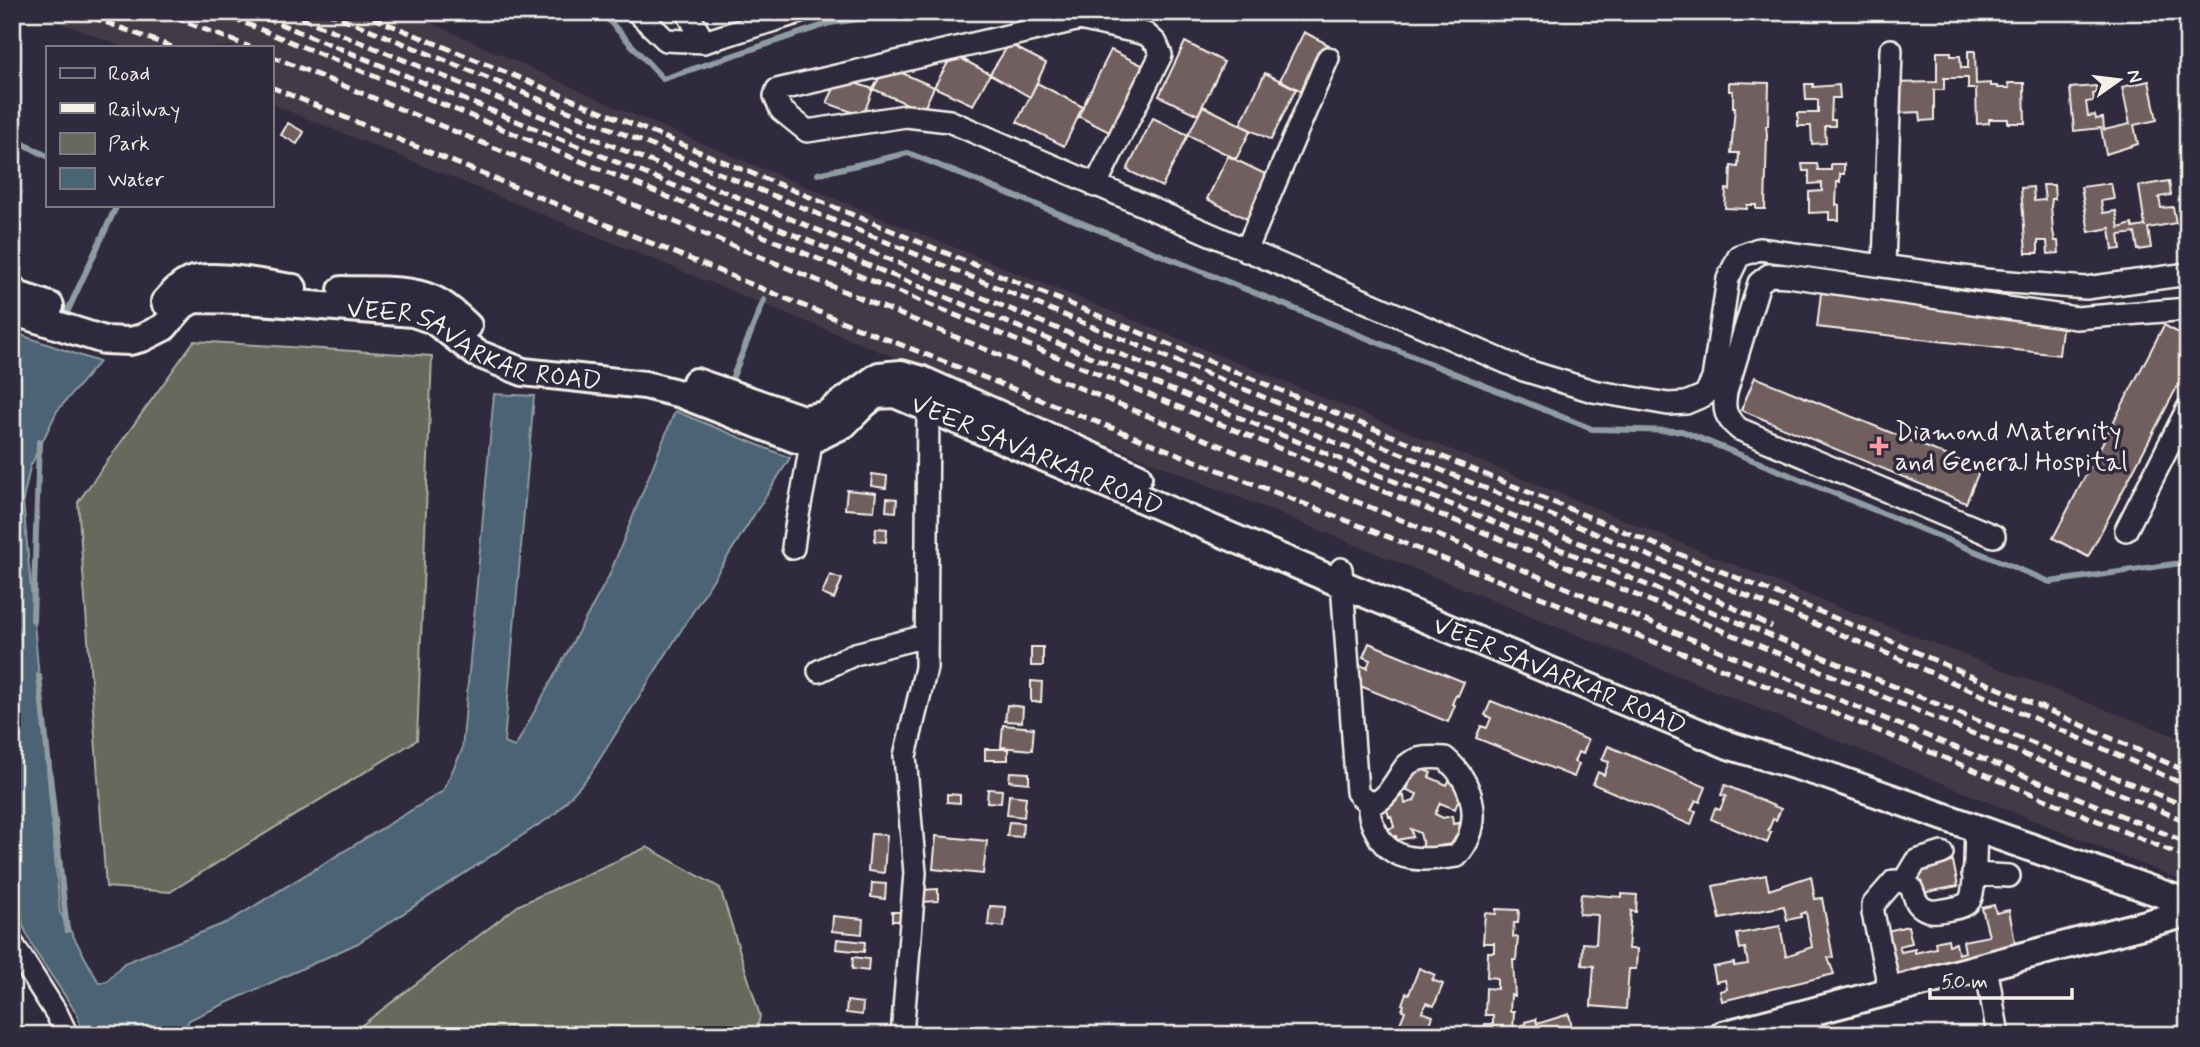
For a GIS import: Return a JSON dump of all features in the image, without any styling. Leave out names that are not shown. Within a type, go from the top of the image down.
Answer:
[{"type":"street","points":[[638,12],[666,40],[704,42],[800,12]]},
{"type":"street","points":[[687,12],[704,42]]},
{"type":"street","points":[[1095,186],[1161,55],[1156,43],[1146,34],[1080,19],[777,90],[775,96],[781,110],[807,131],[906,116],[949,121],[1095,186],[1524,370],[1593,391],[1668,404],[1686,403],[1705,395],[1713,379],[1728,279],[1739,256],[1759,249],[1985,280],[2086,288],[2188,274]]},
{"type":"street","points":[[1884,266],[1891,50]]},
{"type":"street","points":[[1246,251],[1328,58]]},
{"type":"street","points":[[1994,536],[1739,429],[1727,419],[1723,408],[1726,393],[1759,283],[1769,275],[1788,276],[2076,318],[2188,309]]},
{"type":"street","name":"VEER SAVARKAR ROAD","points":[[14,299],[130,341],[164,327],[183,305],[194,299],[245,300],[413,313],[433,320],[476,352],[523,372],[645,385],[682,386],[803,433],[844,424],[876,395],[895,394],[1342,577],[1742,732],[1820,773],[2188,903]]},
{"type":"street","name":"VEER SAVARKAR ROAD","points":[[803,433],[880,376],[901,374],[1342,577]]},
{"type":"street","points":[[902,1035],[915,873],[905,756],[926,668],[928,406]]},
{"type":"street","points":[[2126,530],[2188,408]]},
{"type":"street","points":[[793,548],[796,518],[806,482],[803,433]]},
{"type":"street","points":[[1342,577],[1357,792],[1361,798],[1370,801],[1388,795],[1408,764],[1425,758],[1445,758],[1464,779],[1470,793],[1471,835],[1457,856],[1409,858],[1396,855],[1383,846],[1368,812],[1370,801]]},
{"type":"street","points":[[819,671],[856,654],[926,636]]},
{"type":"street","points":[[1890,991],[1873,905],[1894,881],[1904,881],[1910,885],[1917,903],[1924,909],[1933,912],[1964,906],[1970,900],[1976,828]]},
{"type":"street","points":[[1904,881],[1916,860],[1942,853]]},
{"type":"street","points":[[1973,874],[2009,876]]},
{"type":"street","points":[[1723,1035],[1810,1024],[1890,991],[2188,913]]},
{"type":"street","points":[[12,943],[57,1014],[67,1035]]},
{"type":"street","points":[[1986,966],[1998,1035]]},
{"type":"shaded area","points":[[32,12],[407,12],[620,109],[867,212],[1828,603],[2188,741],[2188,883],[273,105],[273,46],[121,46]]},
{"type":"green space","points":[[194,341],[432,356],[417,740],[170,892],[106,887],[78,502]]},
{"type":"green space","points":[[647,847],[720,888],[760,1016],[756,1035],[349,1035],[519,905]]},
{"type":"water","points":[[12,332],[99,362],[57,411],[30,467],[23,500],[60,912],[99,983],[107,981],[124,963],[228,922],[443,791],[462,750],[494,394],[534,396],[504,743],[515,747],[609,576],[675,411],[790,458],[589,776],[555,814],[358,943],[189,1020],[182,1035],[83,1035],[77,1014],[35,951],[23,926],[12,824]]},
{"type":"building","points":[[2185,14],[2188,14],[2188,52],[2183,52]]},
{"type":"building","points":[[1304,32],[1329,45],[1305,93],[1280,80]]},
{"type":"building","points":[[1185,42],[1224,62],[1198,115],[1159,96]]},
{"type":"building","points":[[1009,44],[1046,63],[1030,97],[990,74]]},
{"type":"building","points":[[1111,50],[1148,68],[1115,135],[1078,116]]},
{"type":"building","points":[[1968,51],[1975,51],[1976,84],[1991,83],[1991,86],[1997,88],[2009,88],[2008,83],[2024,83],[2025,123],[1989,119],[1989,123],[1977,124],[1976,89],[1968,89],[1968,78],[1944,78],[1944,90],[1934,90],[1934,120],[1921,121],[1920,112],[1899,113],[1890,83],[1937,82],[1937,52],[1951,52],[1951,56],[1960,56],[1961,68],[1968,68]]},
{"type":"building","points":[[953,54],[990,74],[973,105],[934,87]]},
{"type":"building","points":[[886,66],[934,87],[923,111],[873,89]]},
{"type":"building","points":[[1265,73],[1296,89],[1271,140],[1240,125]]},
{"type":"building","points":[[839,78],[873,89],[863,116],[827,103]]},
{"type":"building","points":[[2149,81],[2157,120],[2134,125],[2138,144],[2106,154],[2101,128],[2074,131],[2070,88],[2096,86],[2094,101],[2086,102],[2088,116],[2103,118],[2104,130],[2130,124],[2122,87]]},
{"type":"building","points":[[1729,82],[1769,83],[1765,209],[1756,209],[1756,205],[1747,205],[1747,209],[1725,208],[1726,189],[1730,190],[1731,166],[1738,167],[1739,153],[1731,153],[1735,107],[1733,91],[1729,91]]},
{"type":"building","points":[[1037,83],[1083,107],[1064,146],[1017,122]]},
{"type":"building","points":[[1805,84],[1813,84],[1813,87],[1839,85],[1840,98],[1832,98],[1831,120],[1835,120],[1835,126],[1825,126],[1826,143],[1812,144],[1811,126],[1798,126],[1798,113],[1818,113],[1818,100],[1806,100]]},
{"type":"building","points":[[1203,106],[1251,130],[1236,159],[1188,135]]},
{"type":"building","points":[[1153,118],[1188,135],[1162,187],[1127,170]]},
{"type":"building","points":[[288,123],[304,132],[297,144],[281,135]]},
{"type":"building","points":[[1228,156],[1269,176],[1247,219],[1207,199]]},
{"type":"building","points":[[1802,164],[1817,164],[1818,170],[1831,170],[1831,164],[1844,164],[1844,174],[1840,174],[1840,182],[1837,182],[1836,205],[1839,205],[1839,220],[1829,220],[1829,212],[1809,213],[1809,192],[1822,191],[1822,183],[1809,184],[1809,171],[1803,171]]},
{"type":"building","points":[[2169,181],[2171,195],[2159,197],[2161,208],[2173,207],[2176,223],[2148,228],[2151,248],[2138,250],[2135,233],[2119,235],[2121,249],[2113,250],[2110,228],[2089,232],[2081,187],[2111,183],[2114,199],[2101,201],[2103,213],[2116,211],[2119,228],[2132,224],[2133,228],[2145,226],[2139,186]]},
{"type":"building","points":[[2043,185],[2054,185],[2055,199],[2052,199],[2051,206],[2053,231],[2055,241],[2058,241],[2059,253],[2048,254],[2047,241],[2038,241],[2038,253],[2026,253],[2021,188],[2033,187],[2034,201],[2045,200]]},
{"type":"building","points":[[1821,293],[2063,321],[2059,355],[1817,327]]},
{"type":"building","points":[[2164,325],[2188,338],[2188,366],[2088,557],[2053,538]]},
{"type":"building","points":[[1755,377],[1980,469],[1966,503],[1741,410]]},
{"type":"building","points":[[872,474],[887,476],[886,488],[871,486]]},
{"type":"building","points":[[847,490],[876,493],[874,511],[845,509]]},
{"type":"building","points":[[887,498],[897,499],[896,512],[886,511]]},
{"type":"building","points":[[876,528],[887,529],[886,542],[875,541]]},
{"type":"building","points":[[830,575],[842,579],[834,599],[822,594]]},
{"type":"building","points":[[1369,643],[1464,682],[1452,704],[1455,705],[1448,722],[1353,683],[1360,665],[1367,668],[1370,660],[1363,657]]},
{"type":"building","points":[[1031,647],[1043,647],[1043,666],[1031,666]]},
{"type":"building","points":[[1031,681],[1042,682],[1041,702],[1031,702]]},
{"type":"building","points":[[1491,701],[1588,740],[1583,754],[1578,752],[1574,762],[1579,764],[1574,777],[1476,738],[1481,726],[1487,728],[1491,718],[1485,715]]},
{"type":"building","points":[[1007,705],[1023,707],[1022,722],[1005,721]]},
{"type":"building","points":[[1003,725],[1034,728],[1032,750],[1001,747]]},
{"type":"building","points":[[1608,746],[1706,787],[1700,802],[1696,800],[1691,810],[1696,811],[1691,825],[1593,784],[1598,772],[1604,775],[1609,762],[1602,760]]},
{"type":"building","points":[[985,749],[1008,749],[1008,760],[985,760]]},
{"type":"building","points":[[1416,766],[1431,773],[1429,777],[1447,785],[1449,781],[1464,786],[1455,809],[1440,803],[1435,814],[1443,818],[1452,816],[1453,824],[1459,823],[1464,842],[1439,846],[1440,852],[1424,849],[1420,833],[1411,829],[1413,837],[1397,840],[1396,836],[1389,838],[1387,829],[1394,827],[1391,816],[1389,817],[1387,810],[1379,812],[1377,802],[1404,796],[1405,804],[1414,801],[1417,794],[1407,790]]},
{"type":"building","points":[[1010,772],[1029,773],[1029,783],[1009,781]]},
{"type":"building","points":[[1725,785],[1781,809],[1768,831],[1771,832],[1767,843],[1711,819],[1715,808],[1720,810],[1726,796],[1721,795]]},
{"type":"building","points":[[988,789],[1002,790],[1001,803],[987,802]]},
{"type":"building","points":[[947,794],[960,795],[960,803],[947,802]]},
{"type":"building","points":[[1009,795],[1026,797],[1024,817],[1007,815]]},
{"type":"building","points":[[1009,822],[1023,823],[1022,837],[1007,836]]},
{"type":"building","points":[[871,834],[887,835],[884,873],[868,871]]},
{"type":"building","points":[[936,836],[987,841],[983,874],[933,869]]},
{"type":"building","points":[[1953,861],[1958,886],[1917,894],[1913,869]]},
{"type":"building","points":[[1766,875],[1769,890],[1811,876],[1815,899],[1822,898],[1833,957],[1828,958],[1834,974],[1722,1001],[1720,991],[1727,989],[1725,980],[1716,982],[1713,967],[1734,963],[1734,966],[1748,964],[1745,948],[1740,949],[1737,934],[1780,926],[1786,956],[1812,947],[1806,912],[1800,914],[1801,917],[1787,920],[1784,906],[1720,919],[1713,886]]},
{"type":"building","points":[[872,883],[886,884],[885,899],[871,897]]},
{"type":"building","points":[[938,889],[938,901],[922,902],[921,890]]},
{"type":"building","points":[[1581,894],[1622,897],[1622,894],[1637,895],[1636,912],[1631,911],[1628,949],[1637,949],[1636,969],[1629,969],[1626,1009],[1591,1006],[1594,966],[1582,965],[1583,943],[1596,944],[1598,915],[1579,914]]},
{"type":"building","points":[[1994,905],[1996,913],[2009,910],[2016,948],[1897,976],[1887,931],[1908,926],[1912,943],[1899,946],[1901,952],[1915,949],[1915,953],[1936,948],[1935,942],[1948,939],[1949,945],[1956,943],[1958,954],[1965,952],[1963,941],[1989,936],[1982,908]]},
{"type":"building","points":[[990,906],[1006,907],[1004,927],[988,925]]},
{"type":"building","points":[[1496,909],[1519,910],[1518,923],[1514,923],[1513,937],[1518,937],[1516,960],[1513,960],[1515,996],[1511,995],[1510,1011],[1514,1011],[1513,1031],[1510,1031],[1510,1035],[1484,1035],[1485,1024],[1493,1024],[1493,1015],[1485,1015],[1486,988],[1497,989],[1497,978],[1487,977],[1488,952],[1494,952],[1494,943],[1483,943],[1485,913],[1496,914]]},
{"type":"building","points":[[892,912],[904,912],[904,921],[892,921]]},
{"type":"building","points":[[833,916],[863,919],[862,934],[832,931]]},
{"type":"building","points":[[837,939],[865,942],[864,952],[836,949]]},
{"type":"building","points":[[853,957],[869,959],[868,971],[852,969]]},
{"type":"building","points":[[1419,968],[1435,975],[1432,980],[1443,984],[1434,1006],[1426,1003],[1422,1012],[1433,1016],[1426,1035],[1393,1035],[1405,1011],[1402,1010],[1402,1004],[1406,993],[1409,994]]},
{"type":"building","points":[[847,1001],[863,1003],[862,1015],[846,1013]]},
{"type":"building","points":[[1569,1014],[1573,1032],[1569,1035],[1524,1035],[1521,1025],[1526,1024],[1525,1022],[1536,1019],[1537,1024]]},
{"type":"waterway","points":[[601,12],[663,79],[830,23],[912,12]]},
{"type":"waterway","points":[[12,138],[46,155]]},
{"type":"waterway","points":[[818,174],[908,153],[1592,429],[1682,431],[2050,582],[2188,562]]},
{"type":"waterway","points":[[63,321],[117,206]]},
{"type":"waterway","points":[[729,386],[764,300]]},
{"type":"waterway","points":[[33,620],[39,442]]},
{"type":"waterway","points":[[39,676],[67,930]]},
{"type":"railway","points":[[78,12],[169,46]]},
{"type":"railway","points":[[160,12],[247,46]]},
{"type":"railway","points":[[218,12],[2188,822]]},
{"type":"railway","points":[[251,12],[2188,807]]},
{"type":"railway","points":[[287,12],[1716,599],[1772,627]]},
{"type":"railway","points":[[327,12],[1886,653],[2188,786]]},
{"type":"railway","points":[[359,12],[1891,641],[2188,772]]},
{"type":"railway","points":[[273,57],[2188,843]]},
{"type":"railway","points":[[273,88],[836,319],[1857,722],[2188,858]]},
{"type":"place","name":"Diamond Maternity and General Hospital","points":[[1879,446]]}]
